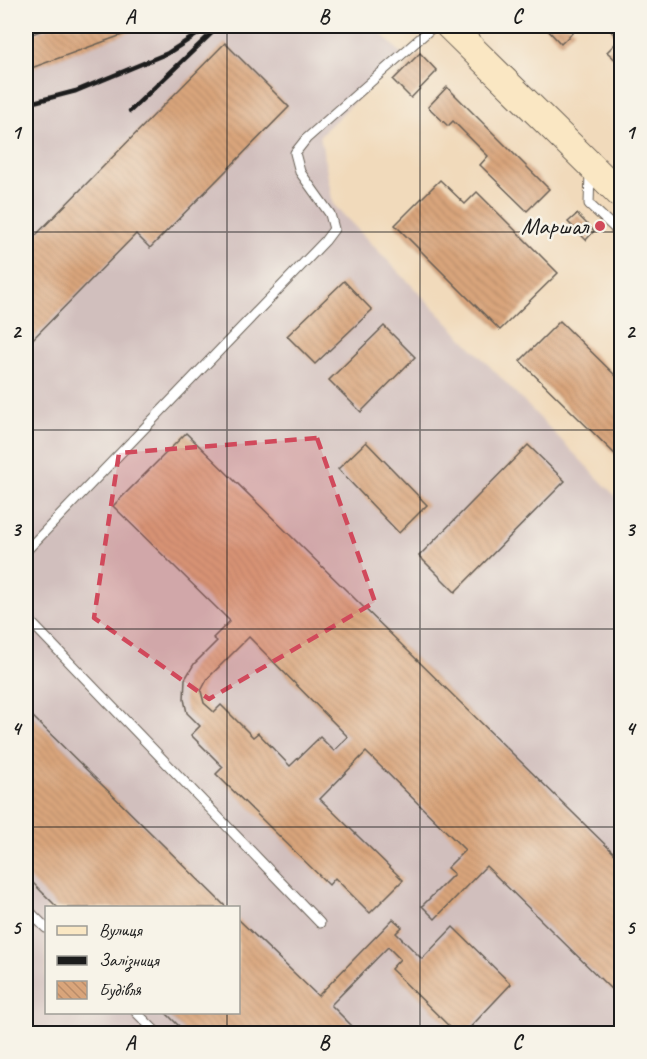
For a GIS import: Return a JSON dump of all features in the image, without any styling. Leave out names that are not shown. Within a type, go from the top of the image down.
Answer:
[{"type":"street","points":[[449,26],[621,196]]},
{"type":"lane","points":[[26,551],[325,241],[334,229],[330,214],[300,172],[295,153],[306,139],[434,26]]},
{"type":"lane","points":[[590,164],[589,204],[621,236]]},
{"type":"lane","points":[[26,617],[320,923]]},
{"type":"lane","points":[[26,908],[45,927]]},
{"type":"lane","points":[[138,1014],[158,1034]]},
{"type":"highlighted area","points":[[317,438],[375,602],[209,699],[94,618],[119,453]]},
{"type":"shaded area","points":[[26,26],[373,26],[403,55],[320,135],[333,204],[621,502],[622,1021],[609,1033],[26,1033]]},
{"type":"building","points":[[54,26],[132,26],[133,31],[26,70],[26,36]]},
{"type":"building","points":[[544,26],[570,26],[575,30],[561,44]]},
{"type":"building","points":[[617,26],[622,26],[622,66],[607,52],[619,40],[611,31]]},
{"type":"building","points":[[225,43],[289,107],[150,248],[136,234],[26,346],[26,245]]},
{"type":"building","points":[[420,53],[437,71],[411,98],[393,80]]},
{"type":"building","points":[[447,87],[549,189],[527,211],[480,165],[488,156],[453,121],[448,126],[428,107]]},
{"type":"building","points":[[440,180],[465,204],[477,192],[558,273],[500,330],[395,225]]},
{"type":"building","points":[[577,214],[594,231],[586,240],[568,222]]},
{"type":"building","points":[[344,281],[372,310],[315,364],[287,336]]},
{"type":"building","points":[[560,321],[622,382],[622,461],[520,361]]},
{"type":"building","points":[[384,326],[415,357],[361,412],[329,380]]},
{"type":"building","points":[[186,433],[622,861],[622,992],[618,996],[486,866],[435,919],[422,906],[454,874],[447,868],[465,850],[366,752],[320,799],[403,880],[370,913],[335,878],[329,885],[216,774],[223,767],[191,735],[200,726],[187,713],[184,699],[185,679],[194,664],[217,641],[213,638],[230,621],[113,506]],"holes":[[[249,637],[348,737],[334,751],[320,737],[290,766],[258,733],[253,737],[221,705],[214,712],[204,703],[201,691],[208,678]]]},
{"type":"building","points":[[366,442],[427,505],[399,533],[338,469]]},
{"type":"building","points":[[528,445],[565,481],[455,592],[419,556]]},
{"type":"building","points":[[26,710],[225,906],[56,906],[26,876]]},
{"type":"building","points":[[393,919],[402,927],[396,933],[422,959],[453,927],[511,984],[464,1034],[457,1034],[391,969],[400,959],[388,947],[331,1005],[360,1034],[187,1034],[167,1014],[240,1014],[240,921],[318,996]]},
{"type":"building","points":[[26,1020],[39,1034],[26,1034]]},
{"type":"railway","points":[[26,104],[76,91],[168,53],[210,26]]},
{"type":"railway","points":[[130,111],[219,26]]},
{"type":"place","name":"Маршал","points":[[600,226]]}]
